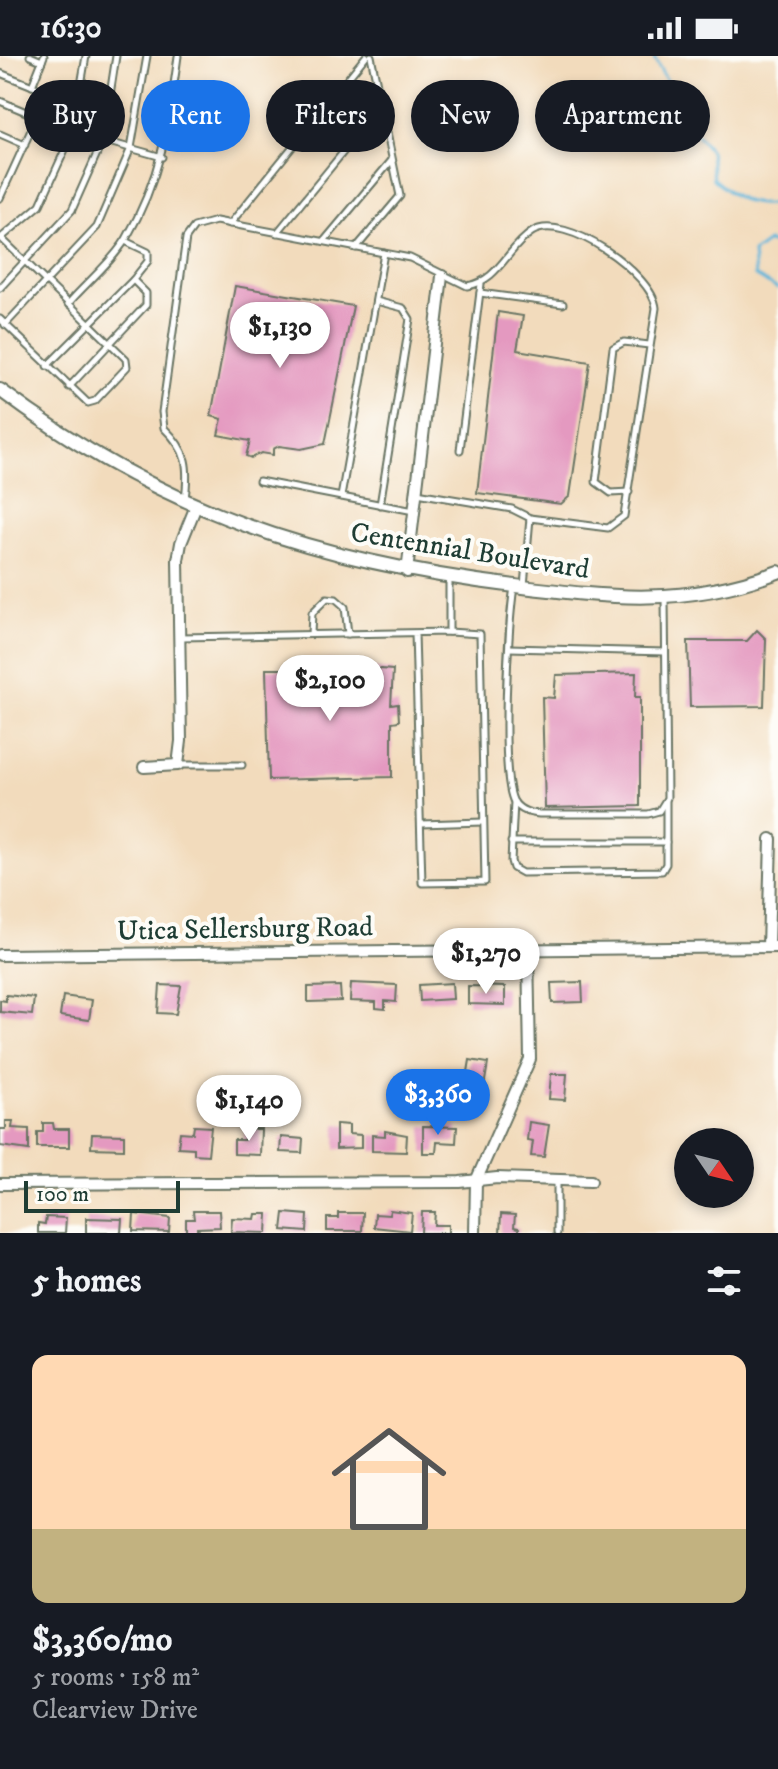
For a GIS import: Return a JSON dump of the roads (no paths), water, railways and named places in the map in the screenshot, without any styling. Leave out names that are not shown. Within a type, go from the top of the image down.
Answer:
[{"type":"street","points":[[407,572],[442,276]]},
{"type":"street","name":"Centennial Boulevard","points":[[0,390],[80,446],[191,503],[299,544],[407,572],[607,597],[665,598],[729,589],[778,572]]},
{"type":"street","points":[[144,767],[178,765],[181,741],[178,560],[191,503]]},
{"type":"street","points":[[771,839],[773,947]]},
{"type":"street","name":"Utica Sellersburg Road","points":[[0,955],[773,947]]},
{"type":"street","points":[[475,1233],[476,1181],[530,1059],[528,950]]},
{"type":"street","points":[[0,1184],[591,1181]]},
{"type":"lane","points":[[30,56],[43,58],[34,80]]},
{"type":"lane","points":[[82,80],[86,56]]},
{"type":"lane","points":[[112,80],[116,56]]},
{"type":"lane","points":[[64,152],[40,205],[0,238],[26,262],[47,283],[68,304],[110,345],[126,359],[127,367],[95,401],[88,403],[3,322],[47,283],[97,227],[131,148],[147,56]]},
{"type":"lane","points":[[68,304],[125,241],[162,157],[178,56]]},
{"type":"lane","points":[[368,56],[374,80]]},
{"type":"lane","points":[[230,224],[368,56]]},
{"type":"lane","points":[[0,73],[24,83]]},
{"type":"lane","points":[[0,101],[24,111]]},
{"type":"lane","points":[[0,134],[24,145]]},
{"type":"lane","points":[[125,146],[162,157]]},
{"type":"lane","points":[[0,198],[24,147]]},
{"type":"lane","points":[[0,288],[72,210],[98,152]]},
{"type":"lane","points":[[277,233],[343,152]]},
{"type":"lane","points":[[356,248],[400,196],[391,152]]},
{"type":"lane","points":[[324,242],[392,159]]},
{"type":"lane","points":[[0,178],[8,182]]},
{"type":"lane","points":[[191,503],[188,459],[181,444],[164,428],[162,412],[186,238],[194,227],[203,223],[230,224],[410,258],[467,286],[481,284],[532,232],[551,227],[586,239],[619,259],[655,295],[656,308],[624,516],[608,528],[530,518],[512,509],[417,493]]},
{"type":"lane","points":[[47,366],[148,261],[148,252],[125,241]]},
{"type":"lane","points":[[341,497],[384,253]]},
{"type":"lane","points":[[69,387],[146,305],[146,293],[133,280]]},
{"type":"lane","points":[[460,450],[481,284]]},
{"type":"lane","points":[[480,293],[563,304]]},
{"type":"lane","points":[[376,301],[403,308],[410,319],[380,505]]},
{"type":"lane","points":[[629,492],[611,493],[596,482],[613,348],[624,342],[649,345]]},
{"type":"lane","points":[[259,481],[415,511]]},
{"type":"lane","points":[[530,518],[509,648],[507,747],[514,802],[511,842],[513,868],[522,873],[662,871],[666,864],[665,598]]},
{"type":"lane","points":[[449,578],[449,632]]},
{"type":"lane","points":[[311,634],[312,613],[327,598],[336,599],[345,607],[348,634]]},
{"type":"lane","points":[[180,637],[449,632],[480,634],[485,882],[422,883],[415,633]]},
{"type":"lane","points":[[509,648],[665,652]]},
{"type":"lane","points":[[178,765],[242,765]]},
{"type":"lane","points":[[514,802],[526,813],[583,816],[648,814],[659,811],[666,800]]},
{"type":"lane","points":[[421,824],[483,822]]},
{"type":"lane","points":[[511,842],[666,842]]},
{"type":"lane","points":[[557,1181],[557,1233]]},
{"type":"waterway","points":[[653,56],[695,132],[710,151],[713,179],[750,203],[778,203]]},
{"type":"waterway","points":[[778,245],[768,242],[753,253],[755,276],[778,289]]}]
